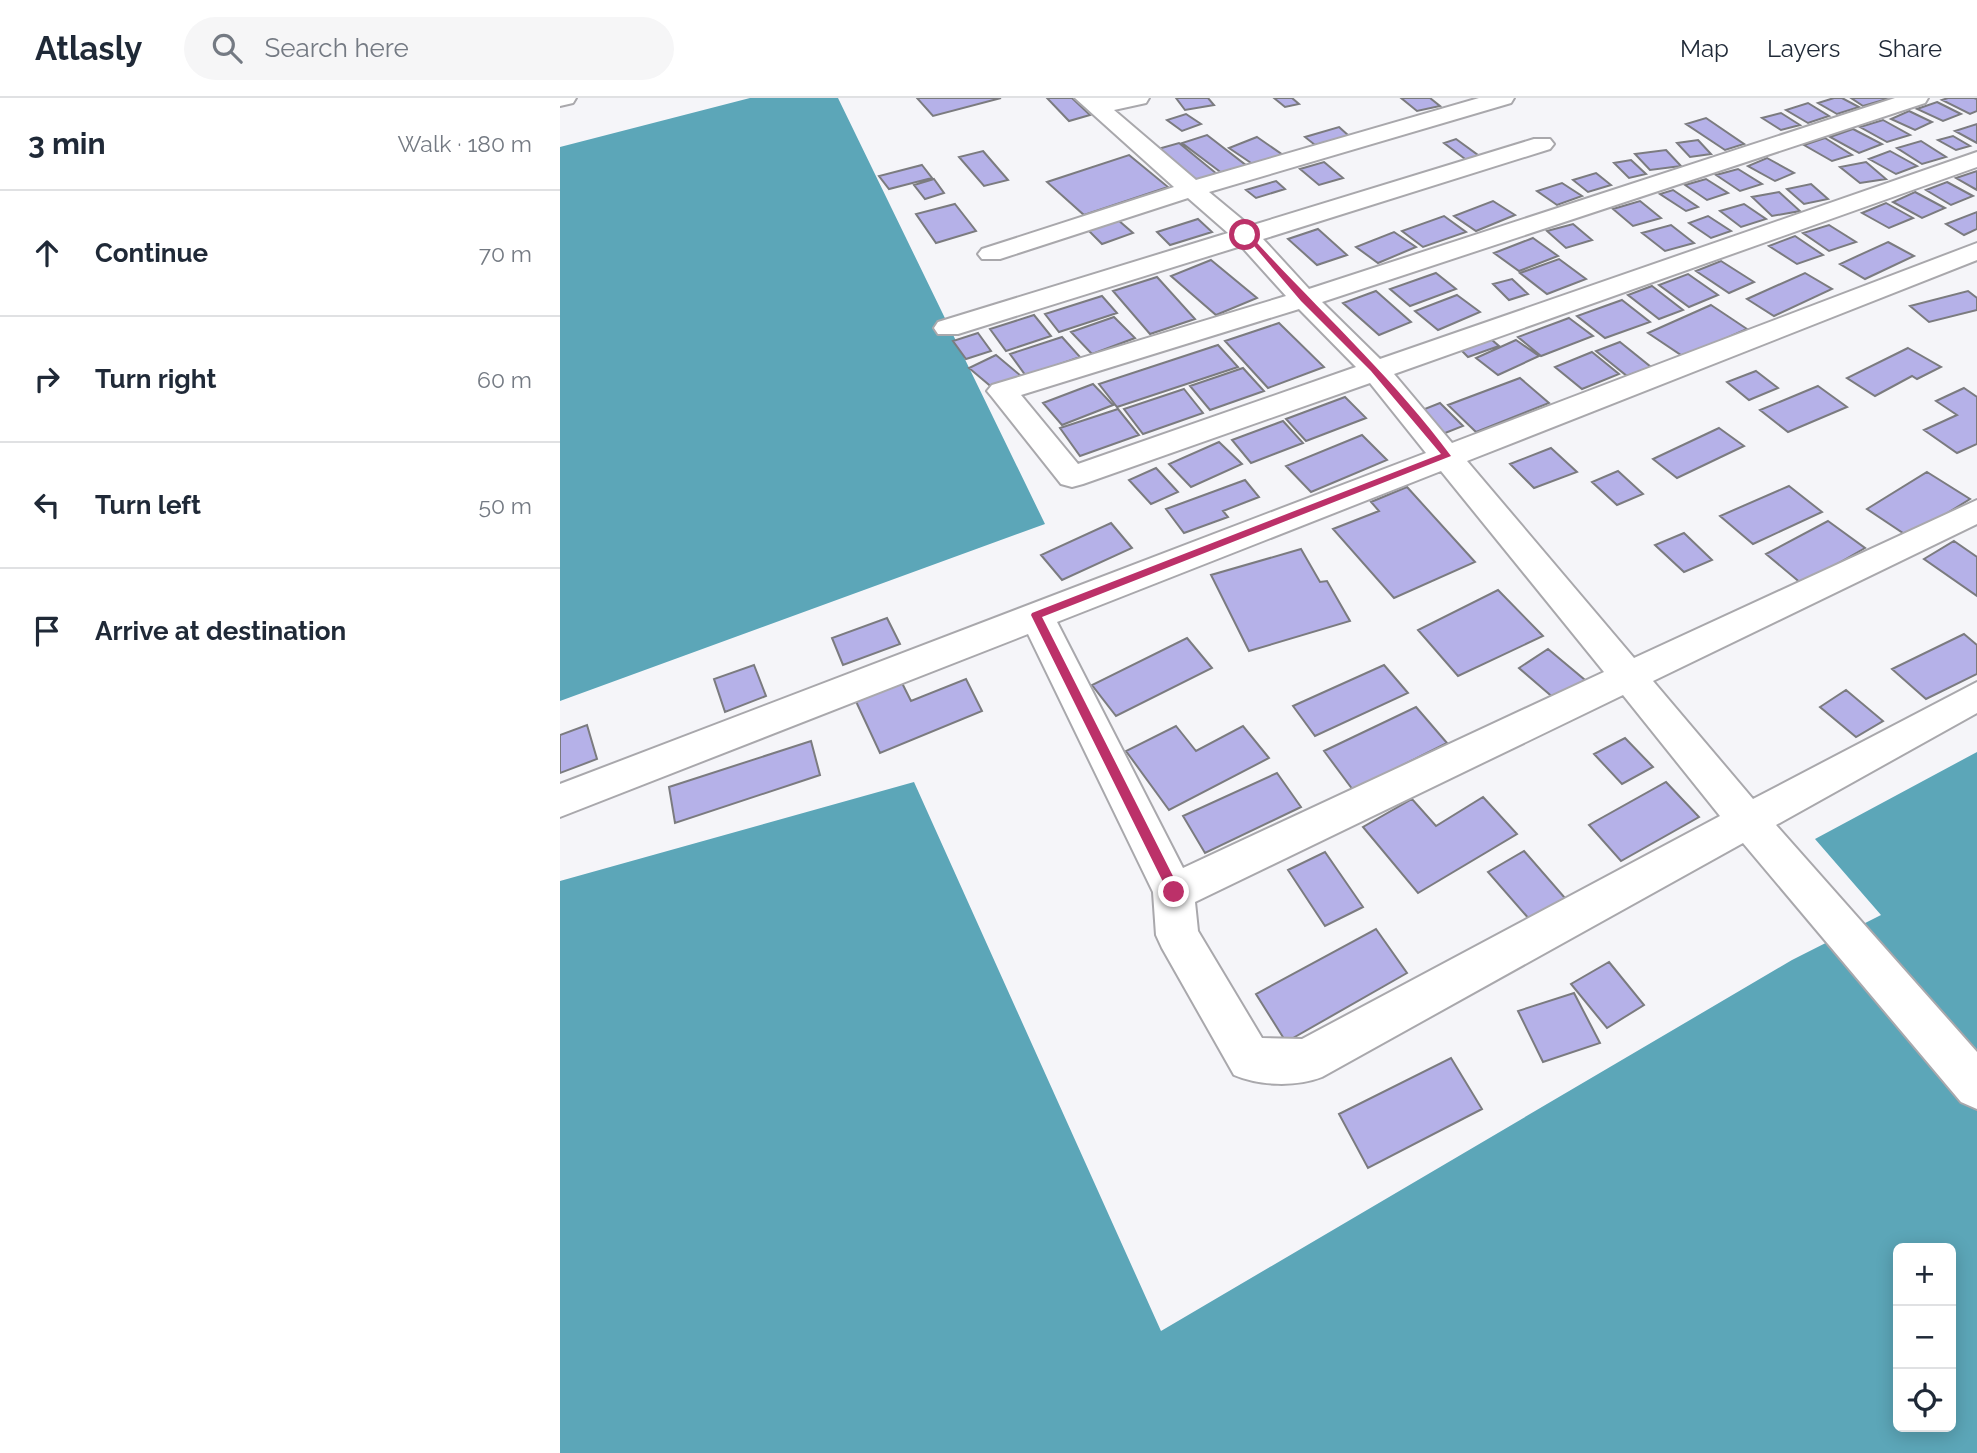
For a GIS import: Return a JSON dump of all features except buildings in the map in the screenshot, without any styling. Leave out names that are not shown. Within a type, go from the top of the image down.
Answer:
[{"type":"street","points":[[1092,103],[1138,98]]},
{"type":"street","points":[[991,254],[1192,188],[1503,98]]},
{"type":"street","points":[[1917,98],[1304,299],[1002,391],[1072,477],[1977,159]]},
{"type":"street","points":[[1092,103],[1245,235],[1374,369],[1747,820],[1977,1086]]},
{"type":"street","points":[[948,328],[1542,144]]},
{"type":"street","points":[[560,801],[1447,456],[1972,258]]},
{"type":"street","points":[[1174,892],[1977,511]]},
{"type":"street","points":[[1036,615],[1174,892],[1177,935],[1250,1060],[1306,1060],[1977,696]]},
{"type":"water","points":[[750,98],[838,98],[1045,524],[560,701],[560,147]]},
{"type":"water","points":[[1977,752],[1977,1453],[560,1453],[560,881],[914,782],[1161,1331],[1792,960],[1881,915],[1815,839]]},
{"type":"route","points":[[1174,892],[1036,615],[1447,456],[1374,369],[1245,235]]}]
